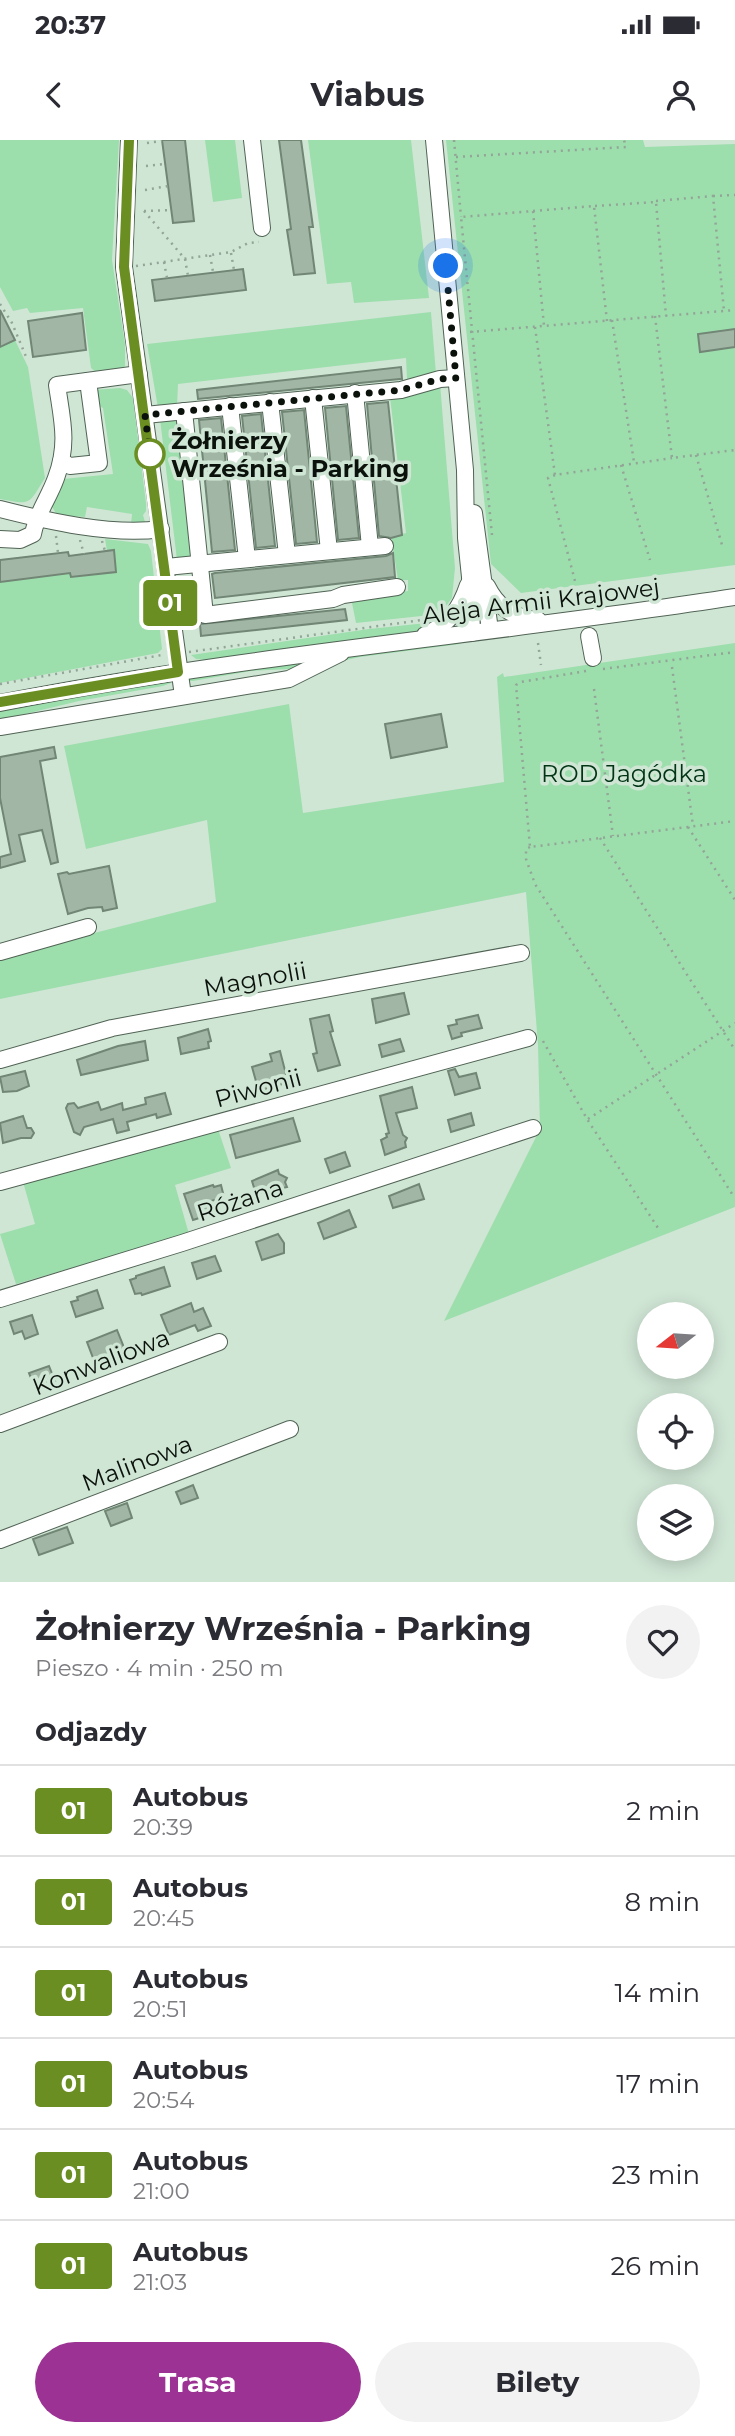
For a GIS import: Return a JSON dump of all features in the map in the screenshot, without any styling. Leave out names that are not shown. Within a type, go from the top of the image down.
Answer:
[{"type":"street","points":[[129,140],[124,267],[183,696]]},
{"type":"street","points":[[252,140],[261,235]]},
{"type":"street","points":[[434,140],[465,470],[466,538],[477,579],[481,631]]},
{"type":"street","points":[[0,539],[20,540],[33,534],[36,517],[56,479],[65,446],[57,385],[139,374]]},
{"type":"street","points":[[145,415],[401,390],[440,379],[456,378]]},
{"type":"street","points":[[61,461],[70,466],[99,463],[88,381]]},
{"type":"street","points":[[166,567],[378,547],[355,393]]},
{"type":"street","points":[[313,398],[329,551]]},
{"type":"street","points":[[270,402],[287,555]]},
{"type":"street","points":[[230,406],[247,559]]},
{"type":"street","points":[[184,411],[205,615],[333,600],[343,595],[397,587]]},
{"type":"street","points":[[0,509],[129,532],[161,529]]},
{"type":"street","points":[[477,579],[506,610],[530,619],[561,622]]},
{"type":"street","points":[[413,640],[434,631],[450,619],[477,579]]},
{"type":"street","name":"Aleja Armii Krajowej","points":[[0,702],[178,672],[352,647],[561,622],[735,597]]},
{"type":"street","points":[[589,636],[593,658]]},
{"type":"street","name":"Aleja Armii Krajowej","points":[[0,727],[289,679],[352,647]]},
{"type":"street","points":[[0,953],[88,927]]},
{"type":"street","name":"Magnolii","points":[[0,1060],[112,1028],[522,953]]},
{"type":"street","name":"Piwonii","points":[[0,1182],[535,1039]]},
{"type":"street","name":"Różana","points":[[0,1299],[195,1239],[533,1128]]},
{"type":"street","name":"Konwaliowa","points":[[0,1424],[219,1342]]},
{"type":"street","name":"Malinowa","points":[[0,1540],[290,1429]]},
{"type":"path","points":[[454,140],[493,540]]},
{"type":"path","points":[[456,157],[626,147],[625,140]]},
{"type":"path","points":[[147,143],[162,141]]},
{"type":"path","points":[[146,166],[165,163]]},
{"type":"path","points":[[145,190],[168,186]]},
{"type":"path","points":[[461,217],[735,195]]},
{"type":"path","points":[[713,196],[724,310]]},
{"type":"path","points":[[656,202],[666,316]]},
{"type":"path","points":[[594,206],[607,321]]},
{"type":"path","points":[[171,210],[144,211],[185,259],[188,276]]},
{"type":"path","points":[[533,211],[544,326]]},
{"type":"path","points":[[133,266],[231,252],[261,235]]},
{"type":"path","points":[[231,252],[234,270]]},
{"type":"path","points":[[210,255],[213,272]]},
{"type":"path","points":[[164,262],[167,278]]},
{"type":"path","points":[[0,304],[18,335],[27,359]]},
{"type":"path","points":[[452,334],[735,310]]},
{"type":"path","points":[[655,316],[672,458]]},
{"type":"path","points":[[612,320],[634,463]]},
{"type":"path","points":[[535,327],[555,475]]},
{"type":"path","points":[[575,581],[548,478],[621,464],[735,450]]},
{"type":"path","points":[[696,455],[722,545]]},
{"type":"path","points":[[621,464],[650,560]]},
{"type":"path","points":[[58,553],[56,536],[68,538]]},
{"type":"path","points":[[83,554],[80,539],[88,540]]},
{"type":"path","points":[[538,643],[541,665]]},
{"type":"path","points":[[0,684],[176,652]]},
{"type":"path","points":[[530,847],[516,685],[594,670],[735,652]]},
{"type":"path","points":[[672,667],[693,826]]},
{"type":"path","points":[[594,689],[613,836]]},
{"type":"path","points":[[734,1197],[535,884],[526,859],[526,849],[735,821]]},
{"type":"path","points":[[688,827],[735,900]]},
{"type":"path","points":[[600,838],[735,1050]]},
{"type":"path","points":[[587,1119],[735,1023]]},
{"type":"path","points":[[535,1039],[660,1231]]},
{"type":"green space","points":[[0,140],[119,140],[112,260],[125,344],[125,366],[120,370],[97,373],[91,368],[83,308],[30,313],[27,308],[13,311],[0,287]]},
{"type":"green space","points":[[205,140],[235,140],[242,198],[213,202]]},
{"type":"green space","points":[[308,140],[411,140],[429,298],[354,303],[351,282],[327,284]]},
{"type":"green space","points":[[446,140],[643,140],[645,147],[735,144],[735,565],[521,593],[491,564]]},
{"type":"green space","points":[[431,312],[436,374],[407,379],[406,358],[178,384],[177,407],[158,408],[147,344]]},
{"type":"green space","points":[[15,340],[28,367],[45,478],[32,498],[24,502],[0,499],[0,342],[3,346]]},
{"type":"green space","points":[[440,383],[455,568],[452,598],[440,614],[356,623],[351,598],[408,591],[408,580],[398,580],[391,536],[406,533],[390,397]]},
{"type":"green space","points":[[92,390],[127,390],[133,398],[146,503],[143,515],[145,522],[131,524],[132,514],[87,507],[85,517],[57,515],[51,505],[63,479],[113,474],[103,408],[95,404]]},
{"type":"green space","points":[[178,417],[195,558],[177,560],[160,419]]},
{"type":"green space","points":[[105,539],[148,544],[162,649],[158,653],[0,683],[0,582],[70,573],[71,577],[116,572],[114,551],[107,551]]},
{"type":"green space","points":[[436,622],[415,632],[207,660],[196,659],[191,655],[369,629]]},
{"type":"green space","points":[[460,639],[460,644],[360,657],[310,668],[251,671],[193,681],[188,681],[187,678]]},
{"type":"green space","name":"ROD Jagódka","points":[[735,643],[735,1207],[444,1321],[540,1129],[538,1045],[526,892],[0,999],[0,957],[216,902],[207,820],[86,849],[64,746],[289,704],[303,813],[504,782],[497,677],[503,673],[504,677]]},
{"type":"green space","points":[[169,680],[171,683],[163,686],[79,701],[0,720],[0,710]]},
{"type":"green space","points":[[218,1129],[231,1168],[175,1185],[189,1234],[16,1284],[0,1234],[35,1224],[23,1182]]},
{"type":"building","points":[[162,140],[185,140],[194,221],[173,223]]},
{"type":"building","points":[[279,140],[301,140],[313,227],[309,227],[315,273],[294,275]]},
{"type":"building","points":[[243,269],[246,290],[155,301],[152,280]]},
{"type":"building","points":[[0,310],[15,340],[0,347]]},
{"type":"building","points":[[82,313],[86,350],[33,357],[28,321]]},
{"type":"building","points":[[735,329],[735,347],[700,352],[698,334]]},
{"type":"building","points":[[401,367],[402,379],[198,399],[197,390]]},
{"type":"building","points":[[388,402],[402,535],[391,538],[379,536],[367,404]]},
{"type":"building","points":[[346,406],[359,538],[338,540],[325,408]]},
{"type":"building","points":[[304,410],[317,542],[296,544],[282,412]]},
{"type":"building","points":[[261,414],[275,546],[256,548],[242,416]]},
{"type":"building","points":[[221,418],[235,550],[212,552],[199,420]]},
{"type":"building","points":[[114,550],[116,572],[71,577],[70,573],[0,582],[0,560]]},
{"type":"building","points":[[393,553],[395,577],[215,598],[212,574],[215,573],[386,556]]},
{"type":"building","points":[[191,580],[196,620],[187,621],[182,581]]},
{"type":"building","points":[[345,609],[347,620],[201,636],[200,624]]},
{"type":"building","points":[[441,714],[447,747],[391,758],[385,724]]},
{"type":"building","points":[[54,747],[56,758],[40,761],[58,862],[51,864],[42,830],[19,835],[25,861],[0,868],[0,857],[11,854],[0,798],[0,757]]},
{"type":"building","points":[[109,866],[117,908],[103,911],[102,907],[88,908],[68,914],[58,874]]},
{"type":"building","points":[[404,993],[409,1014],[376,1023],[372,999]]},
{"type":"building","points":[[329,1015],[333,1031],[330,1032],[340,1065],[318,1071],[313,1054],[317,1053],[310,1019]]},
{"type":"building","points":[[478,1015],[482,1028],[461,1033],[462,1036],[452,1039],[448,1026],[457,1024],[456,1020]]},
{"type":"building","points":[[208,1029],[211,1041],[208,1042],[209,1048],[181,1054],[178,1038]]},
{"type":"building","points":[[400,1039],[404,1051],[382,1057],[379,1045]]},
{"type":"building","points":[[145,1041],[148,1060],[81,1075],[77,1060],[118,1046]]},
{"type":"building","points":[[280,1051],[288,1082],[259,1092],[252,1067],[272,1061],[270,1054]]},
{"type":"building","points":[[455,1069],[459,1077],[476,1073],[480,1088],[455,1095],[448,1071]]},
{"type":"building","points":[[25,1071],[29,1086],[17,1091],[3,1092],[0,1077]]},
{"type":"building","points":[[412,1087],[417,1108],[396,1113],[403,1135],[407,1138],[406,1147],[385,1155],[381,1140],[389,1133],[380,1096]]},
{"type":"building","points":[[165,1093],[171,1114],[157,1118],[156,1114],[127,1122],[129,1130],[117,1133],[113,1119],[84,1127],[80,1135],[74,1132],[66,1108],[68,1104],[74,1103],[78,1108],[98,1102],[101,1110],[122,1103],[123,1110],[146,1104],[145,1098]]},
{"type":"building","points":[[471,1113],[474,1125],[451,1132],[448,1120]]},
{"type":"building","points":[[23,1116],[27,1128],[31,1128],[34,1133],[31,1138],[3,1143],[0,1123]]},
{"type":"building","points":[[293,1118],[300,1141],[236,1158],[230,1135]]},
{"type":"building","points":[[345,1152],[350,1166],[330,1173],[325,1159]]},
{"type":"building","points":[[278,1170],[279,1174],[287,1178],[287,1187],[256,1194],[252,1181]]},
{"type":"building","points":[[419,1184],[424,1199],[393,1208],[389,1196]]},
{"type":"building","points":[[221,1185],[224,1197],[208,1202],[209,1215],[193,1220],[184,1194]]},
{"type":"building","points":[[349,1210],[356,1227],[324,1239],[318,1223]]},
{"type":"building","points":[[278,1234],[284,1243],[284,1253],[262,1260],[256,1242]]},
{"type":"building","points":[[215,1256],[221,1271],[197,1279],[192,1263]]},
{"type":"building","points":[[164,1267],[170,1286],[142,1295],[135,1294],[130,1280]]},
{"type":"building","points":[[97,1290],[103,1308],[76,1317],[71,1302]]},
{"type":"building","points":[[191,1303],[194,1312],[203,1308],[211,1326],[198,1331],[195,1325],[169,1335],[161,1315]]},
{"type":"building","points":[[32,1315],[38,1334],[25,1339],[22,1331],[14,1334],[10,1322]]},
{"type":"building","points":[[117,1330],[127,1355],[110,1362],[112,1366],[98,1371],[87,1342]]},
{"type":"building","points":[[49,1366],[55,1381],[35,1388],[29,1373]]},
{"type":"building","points":[[193,1485],[198,1498],[181,1504],[176,1492]]},
{"type":"building","points":[[127,1503],[132,1518],[111,1526],[105,1511]]},
{"type":"building","points":[[67,1527],[73,1543],[39,1555],[33,1539]]},
{"type":"bus line","name":"01","points":[[0,702],[178,672],[124,267],[129,140]]},
{"type":"place","name":"Żołnierzy Września - Parking","points":[[150,454]]},
{"type":"route","points":[[150,454],[145,415],[401,390],[440,379],[456,378],[446,266]]}]
